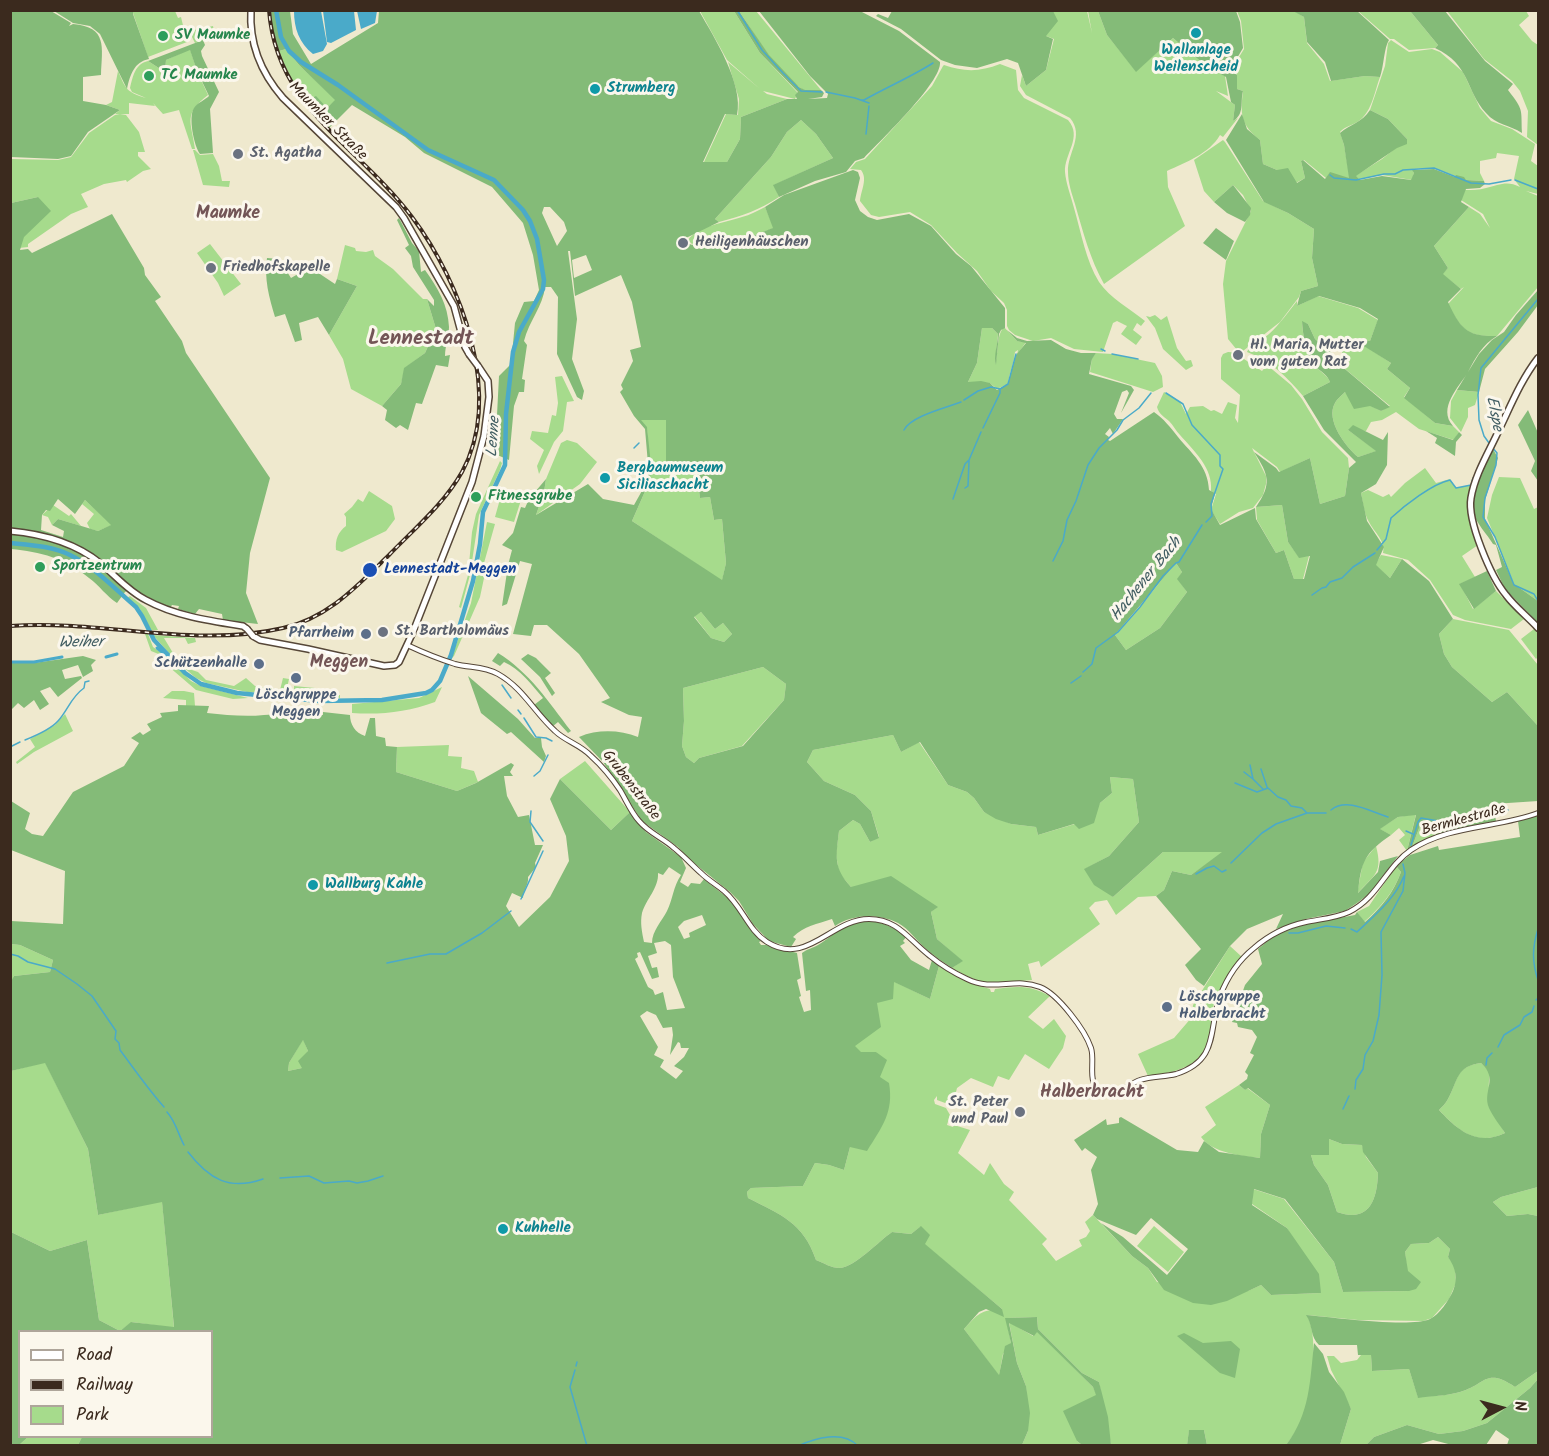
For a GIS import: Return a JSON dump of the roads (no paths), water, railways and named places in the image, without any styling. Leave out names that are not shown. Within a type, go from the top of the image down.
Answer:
[{"type":"main road","name":"Maumker Straße","points":[[10,531],[40,535],[66,542],[90,555],[133,592],[165,609],[243,626],[260,640],[303,647],[384,666],[397,664],[407,645],[467,500],[487,418],[489,384],[465,347],[458,317],[450,299],[404,218],[396,207],[273,86],[263,70],[255,48],[251,31],[251,10]]},
{"type":"main road","points":[[1539,358],[1523,380],[1490,449],[1473,490],[1470,508],[1474,526],[1501,589],[1539,628]]},
{"type":"main road","name":"Grubenstraße","points":[[407,645],[452,663],[484,668],[510,682],[556,733],[594,758],[619,789],[631,811],[647,829],[674,848],[734,900],[752,929],[767,942],[783,948],[798,949],[817,943],[839,927],[853,921],[872,919],[888,922],[906,932],[930,957],[972,982],[989,986],[1029,984],[1043,988],[1054,995],[1089,1042],[1092,1056],[1092,1078]]},
{"type":"main road","name":"Bermkestraße","points":[[1092,1078],[1100,1090],[1114,1093],[1140,1080],[1177,1073],[1196,1063],[1211,1042],[1219,999],[1230,977],[1250,952],[1275,934],[1299,924],[1336,917],[1351,911],[1375,892],[1400,859],[1414,848],[1430,840],[1539,813]]},
{"type":"water","points":[[294,11],[321,11],[327,44],[323,51],[313,54],[304,45],[296,29]]},
{"type":"water","points":[[323,11],[354,11],[356,30],[331,43],[327,42]]},
{"type":"water","points":[[357,11],[377,11],[375,23],[361,29]]},
{"type":"waterway","name":"Lenne","points":[[10,543],[56,550],[88,566],[136,607],[154,640],[185,673],[201,684],[237,693],[319,701],[382,700],[426,693],[440,681],[451,655],[473,581],[483,512],[505,465],[506,414],[513,352],[519,332],[543,289],[544,280],[537,239],[523,210],[494,180],[428,150],[338,85],[301,62],[289,51],[281,37],[276,10]]},
{"type":"waterway","name":"Hachener Bach","points":[[737,10],[762,50],[801,91],[822,92]]},
{"type":"waterway","points":[[860,100],[864,100],[933,63]]},
{"type":"waterway","name":"Hachener Bach","points":[[826,92],[869,103]]},
{"type":"waterway","name":"Hachener Bach","points":[[866,134],[869,106]]},
{"type":"waterway","points":[[1330,175],[1334,178],[1356,180],[1395,174],[1403,170],[1434,168],[1471,183],[1489,184],[1511,180]]},
{"type":"waterway","points":[[1515,180],[1538,189]]},
{"type":"waterway","name":"Elspe","points":[[1489,443],[1479,420],[1478,395],[1481,368],[1538,299]]},
{"type":"waterway","name":"Hachener Bach","points":[[1101,349],[1105,351]]},
{"type":"waterway","points":[[964,400],[978,391],[991,387],[1000,389],[1008,384],[1016,354]]},
{"type":"waterway","name":"Hachener Bach","points":[[1112,354],[1138,359]]},
{"type":"waterway","points":[[983,428],[1000,389]]},
{"type":"waterway","points":[[1053,561],[1063,541],[1067,520],[1088,465],[1123,420],[1139,408],[1151,393]]},
{"type":"waterway","name":"Hachener Bach","points":[[1166,393],[1183,404],[1192,425],[1220,455],[1220,466],[1223,469],[1211,504],[1212,516],[1206,522]]},
{"type":"waterway","points":[[904,430],[921,417],[961,402]]},
{"type":"waterway","points":[[953,499],[965,464],[981,432]]},
{"type":"waterway","points":[[634,448],[639,443]]},
{"type":"waterway","name":"Elspe","points":[[1492,447],[1497,453],[1496,465],[1485,498],[1483,517],[1495,537],[1514,585],[1534,594],[1538,601]]},
{"type":"waterway","points":[[965,488],[968,486],[969,461]]},
{"type":"waterway","points":[[1377,550],[1386,539],[1391,518],[1411,501],[1443,482],[1450,480],[1456,488],[1471,485],[1473,478]]},
{"type":"waterway","name":"Hachener Bach","points":[[1083,672],[1092,664],[1096,648],[1118,632],[1163,576],[1179,562],[1202,525]]},
{"type":"waterway","points":[[1312,595],[1330,582],[1342,578],[1353,567],[1375,553]]},
{"type":"waterway","name":"Weiher","points":[[157,648],[171,659]]},
{"type":"waterway","name":"Weiher","points":[[106,657],[117,654]]},
{"type":"waterway","name":"Weiher","points":[[10,662],[34,662],[62,657]]},
{"type":"waterway","name":"Hachener Bach","points":[[1071,683],[1081,676]]},
{"type":"waterway","points":[[25,740],[55,724],[76,695],[84,688],[85,682],[89,681]]},
{"type":"waterway","points":[[502,685],[511,698]]},
{"type":"waterway","points":[[518,710],[521,714]]},
{"type":"waterway","points":[[524,718],[536,737],[552,741]]},
{"type":"waterway","points":[[10,747],[20,742]]},
{"type":"waterway","points":[[534,776],[540,771],[548,755]]},
{"type":"waterway","points":[[1250,765],[1253,779],[1263,789]]},
{"type":"waterway","points":[[1261,769],[1267,787]]},
{"type":"waterway","points":[[1244,772],[1253,779]]},
{"type":"waterway","points":[[1235,783],[1257,792],[1268,788],[1291,806],[1302,808],[1306,812]]},
{"type":"waterway","points":[[1331,810],[1337,806],[1352,805],[1388,817]]},
{"type":"waterway","points":[[1411,845],[1421,818],[1450,823],[1464,815],[1488,818],[1498,809],[1508,810]]},
{"type":"waterway","points":[[531,811],[530,822],[543,841]]},
{"type":"waterway","points":[[1231,863],[1262,833],[1276,824],[1307,813],[1326,813]]},
{"type":"waterway","points":[[1406,831],[1413,834]]},
{"type":"waterway","points":[[521,899],[543,851]]},
{"type":"waterway","points":[[1355,1089],[1356,1080],[1363,1069],[1365,1055],[1373,1041],[1379,1015],[1382,975],[1381,932],[1403,891],[1405,873],[1403,864]]},
{"type":"waterway","points":[[1196,874],[1214,866],[1222,872],[1226,870]]},
{"type":"waterway","points":[[1351,929],[1357,932],[1377,913],[1390,900],[1404,876]]},
{"type":"waterway","points":[[387,963],[430,954],[446,954],[482,933],[511,911]]},
{"type":"waterway","points":[[1289,933],[1326,926],[1345,928]]},
{"type":"waterway","points":[[1538,929],[1534,955],[1538,980]]},
{"type":"waterway","points":[[10,954],[28,962],[55,969],[92,996],[116,1031],[115,1039],[119,1043],[120,1050],[164,1107]]},
{"type":"waterway","points":[[1498,1047],[1504,1035],[1520,1025],[1524,1017],[1532,1012],[1534,1006]]},
{"type":"waterway","points":[[1486,1065],[1487,1058],[1492,1053]]},
{"type":"waterway","points":[[1343,1109],[1349,1096]]},
{"type":"waterway","points":[[167,1112],[184,1145]]},
{"type":"waterway","points":[[188,1152],[212,1176],[221,1180],[240,1184],[263,1179]]},
{"type":"waterway","points":[[280,1178],[309,1176],[324,1183],[349,1181],[357,1183],[383,1176]]},
{"type":"waterway","points":[[576,1366],[577,1362]]},
{"type":"waterway","points":[[575,1370],[570,1387],[587,1446]]},
{"type":"waterway","points":[[798,1446],[812,1440],[829,1437],[845,1438],[858,1446]]},
{"type":"railway","points":[[10,626],[78,626],[215,636],[249,634],[299,623],[328,609],[365,578],[438,505],[462,472],[474,442],[479,409],[478,375],[471,340],[460,306],[430,243],[412,217],[303,100],[287,74],[275,44],[269,10]]},
{"type":"place","name":"Wallanlage Weilenscheid","points":[[1196,33]]},
{"type":"place","name":"SV Maumke","points":[[163,36]]},
{"type":"place","name":"TC Maumke","points":[[149,76]]},
{"type":"place","name":"Strumberg","points":[[595,89]]},
{"type":"place","name":"St. Agatha","points":[[238,154]]},
{"type":"place","name":"Heiligenhäuschen","points":[[683,243]]},
{"type":"place","name":"Friedhofskapelle","points":[[211,268]]},
{"type":"place","name":"Hl. Maria, Mutter vom guten Rat","points":[[1238,355]]},
{"type":"place","name":"Bergbaumuseum Siciliaschacht","points":[[605,478]]},
{"type":"place","name":"Fitnessgrube","points":[[476,497]]},
{"type":"place","name":"Sportzentrum","points":[[40,567]]},
{"type":"place","name":"Lennestadt-Meggen","points":[[370,570]]},
{"type":"place","name":"St. Bartholomäus","points":[[383,632]]},
{"type":"place","name":"Pfarrheim","points":[[366,634]]},
{"type":"place","name":"Schützenhalle","points":[[259,664]]},
{"type":"place","name":"Löschgruppe Meggen","points":[[296,678]]},
{"type":"place","name":"Wallburg Kahle","points":[[313,885]]},
{"type":"place","name":"Löschgruppe Halberbracht","points":[[1167,1007]]},
{"type":"place","name":"St. Peter und Paul","points":[[1020,1112]]},
{"type":"place","name":"Kuhhelle","points":[[503,1229]]},
{"type":"district","name":"Maumke","points":[[228,215]]},
{"type":"district","name":"Lennestadt","points":[[421,340]]},
{"type":"district","name":"Meggen","points":[[339,664]]},
{"type":"district","name":"Halberbracht","points":[[1092,1094]]}]
